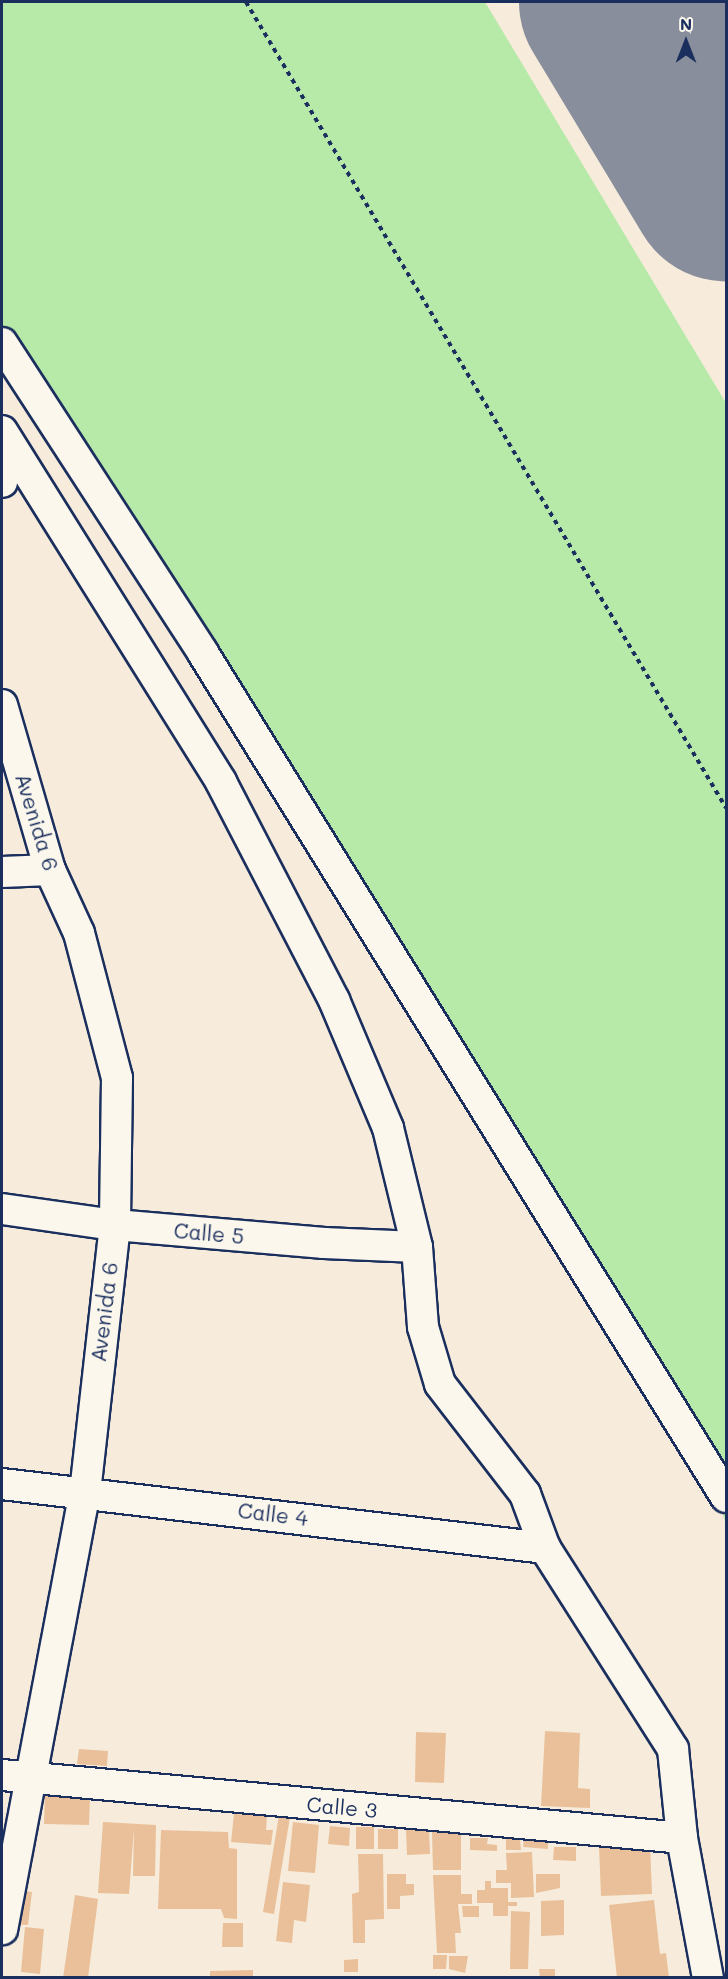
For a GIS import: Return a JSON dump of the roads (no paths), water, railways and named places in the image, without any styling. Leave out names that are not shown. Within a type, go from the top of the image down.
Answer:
[{"type":"street","points":[[2,343],[203,653],[726,1497]]},
{"type":"street","points":[[2,482],[5,436]]},
{"type":"street","points":[[5,436],[221,782],[334,1000],[388,1128],[417,1247],[423,1327],[440,1384],[525,1494],[544,1548],[673,1749],[682,1838],[708,1977]]},
{"type":"street","name":"Avenida 6","points":[[2,705],[50,870],[79,933],[117,1078],[115,1225],[85,1491],[16,1777],[2,1929]]},
{"type":"street","points":[[2,872],[50,870]]},
{"type":"street","name":"Calle 5","points":[[2,1209],[115,1225],[324,1243],[417,1247]]},
{"type":"street","name":"Calle 4","points":[[2,1484],[85,1491],[544,1548]]},
{"type":"street","name":"Calle 3","points":[[16,1777],[682,1838]]}]
